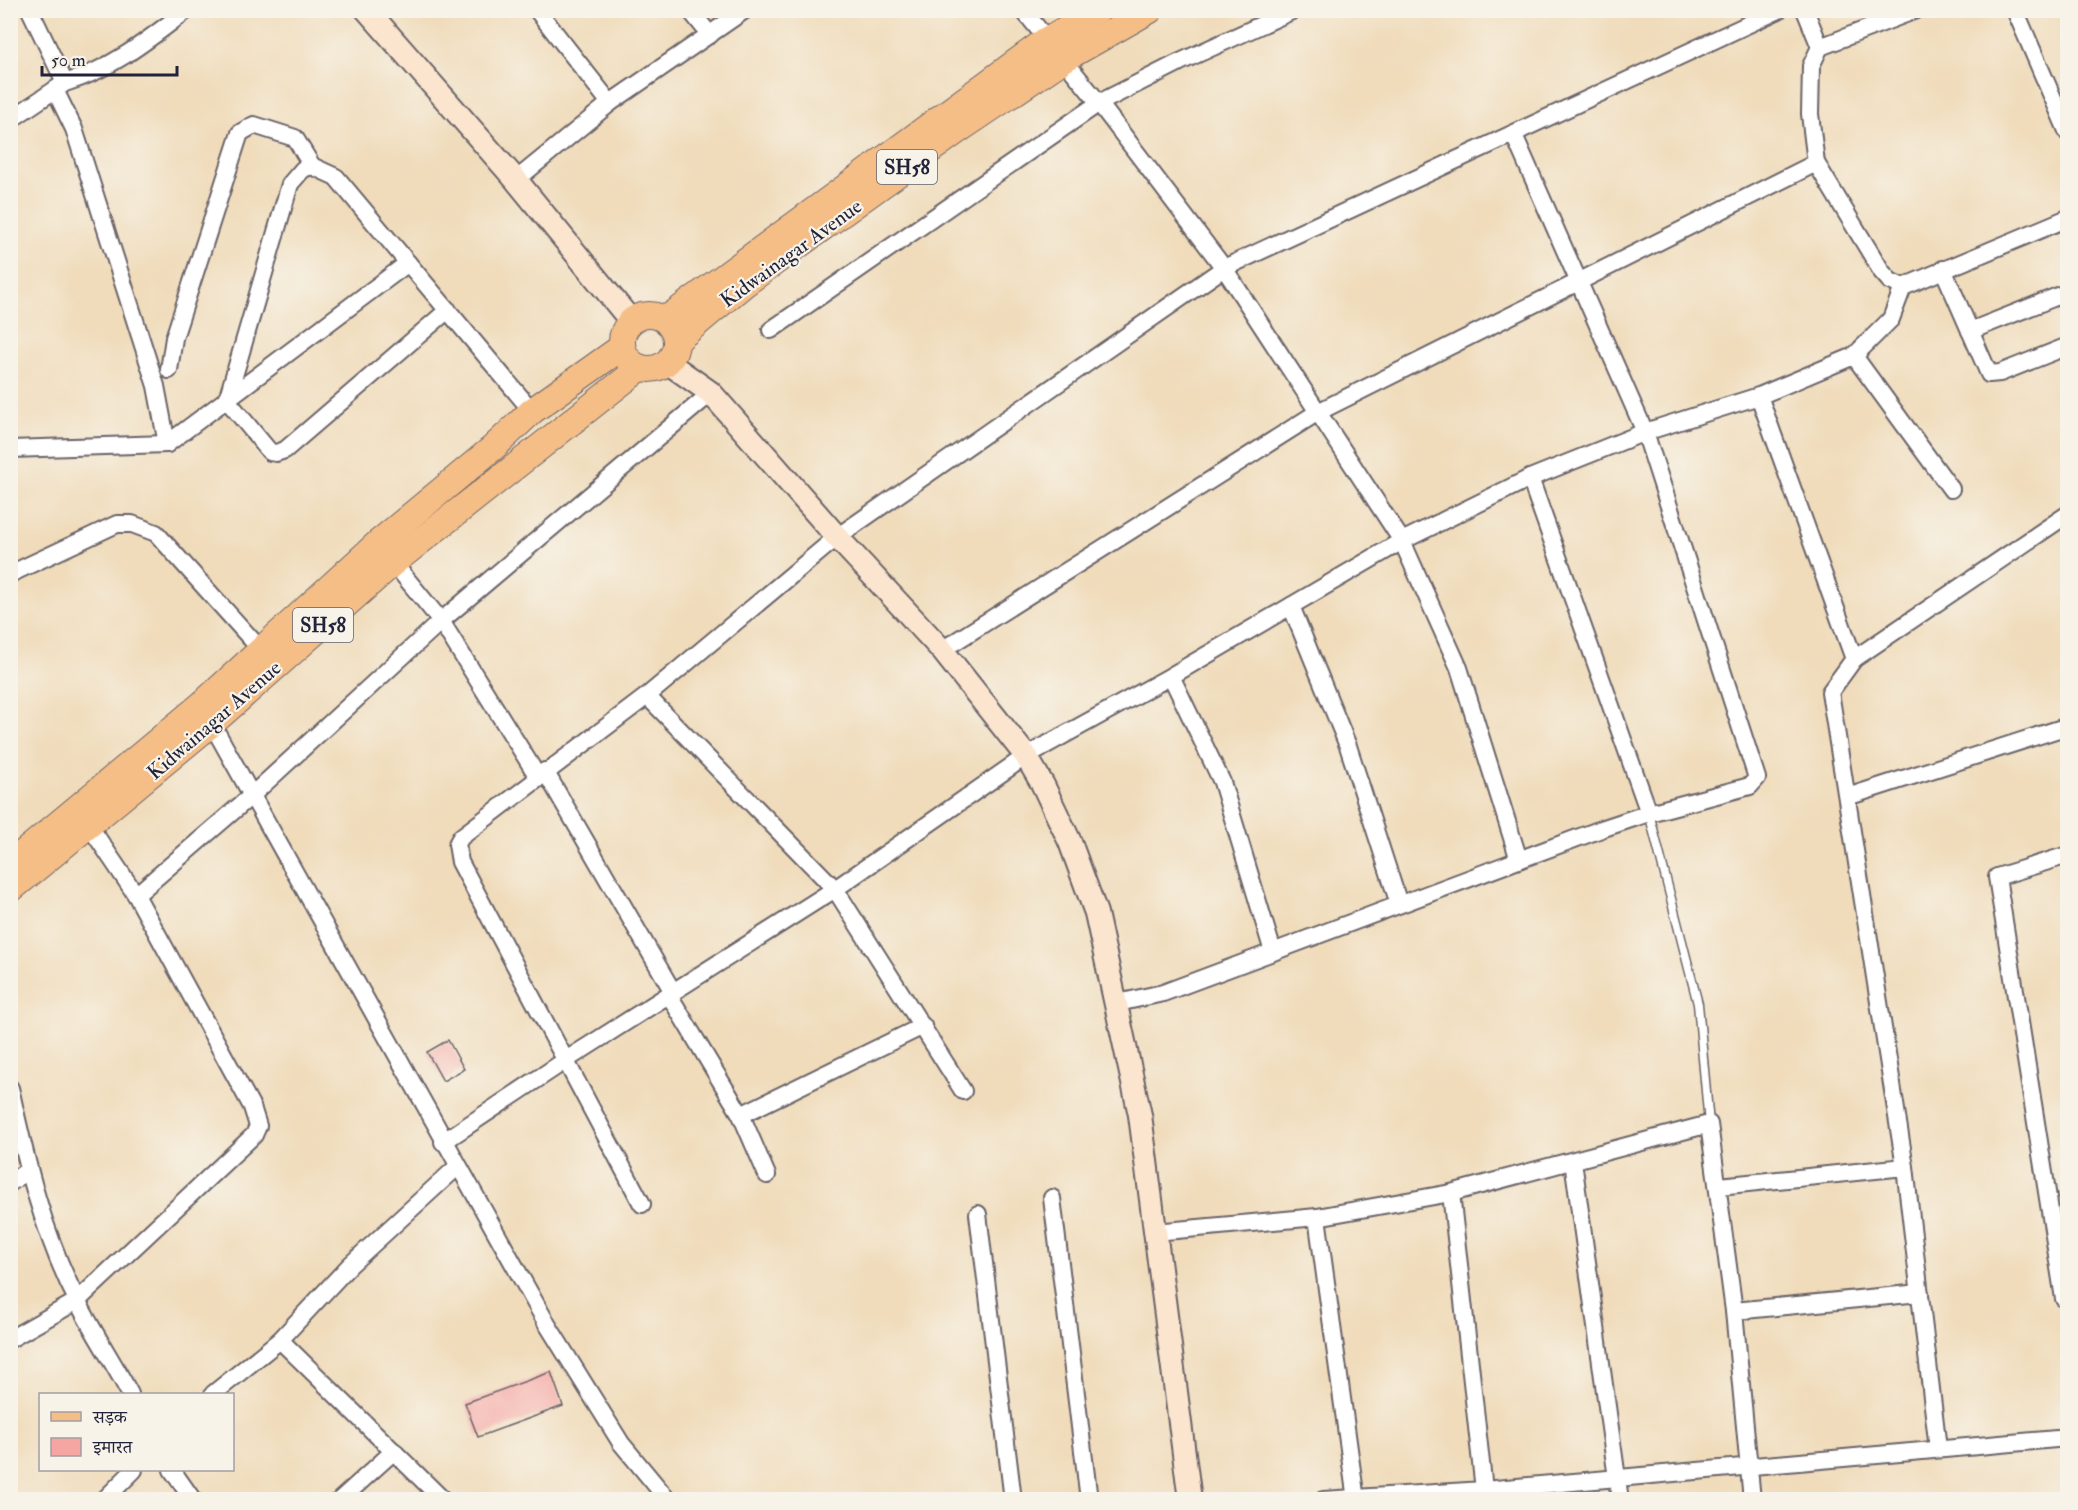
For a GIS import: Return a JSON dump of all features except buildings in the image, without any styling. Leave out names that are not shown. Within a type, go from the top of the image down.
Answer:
[{"type":"main road","name":"Kidwainagar Avenue","points":[[669,341],[1046,41],[1098,10]]},
{"type":"main road","name":"Kidwainagar Avenue","points":[[669,341],[957,131],[1064,59],[1150,10]]},
{"type":"main road","points":[[640,368],[628,360],[622,346],[623,332],[631,321],[650,314],[669,341]]},
{"type":"main road","name":"SH58","points":[[640,368],[655,369],[669,341]]},
{"type":"main road","name":"Kidwainagar Avenue","points":[[10,890],[83,817],[206,715],[386,553],[532,411],[622,346]]},
{"type":"main road","name":"Kidwainagar Avenue","points":[[206,715],[261,650],[386,553],[640,368]]},
{"type":"main road","name":"Kidwainagar Avenue","points":[[10,864],[83,817]]},
{"type":"street","points":[[30,10],[60,86],[156,386],[166,444]]},
{"type":"street","points":[[10,120],[60,86],[93,74],[131,53],[187,10]]},
{"type":"street","points":[[367,10],[516,180],[631,321]]},
{"type":"street","points":[[537,10],[610,103]]},
{"type":"street","points":[[690,10],[710,35]]},
{"type":"street","points":[[516,180],[610,103],[745,10]]},
{"type":"street","points":[[1023,10],[1046,41],[1064,59],[1099,103],[1224,268],[1402,541],[1459,668],[1519,860]]},
{"type":"street","points":[[771,330],[1099,103],[1180,62],[1294,10]]},
{"type":"street","points":[[642,1204],[460,862],[457,844],[461,837],[541,774],[647,696],[837,537],[1224,268],[1779,10]]},
{"type":"street","points":[[1805,10],[1820,47]]},
{"type":"street","points":[[1902,287],[1890,281],[1882,272],[1816,163],[1810,114],[1811,66],[1820,47],[1916,10]]},
{"type":"street","points":[[2015,10],[2067,133]]},
{"type":"street","points":[[169,370],[174,338],[240,133],[254,125],[295,138],[312,166],[336,177],[532,411]]},
{"type":"street","points":[[1118,1003],[1163,993],[1649,813],[1750,786],[1757,778],[1645,432],[1514,135]]},
{"type":"street","points":[[942,650],[1318,412],[1816,163]]},
{"type":"street","points":[[227,400],[290,184],[303,169],[312,166]]},
{"type":"street","points":[[443,1142],[566,1060],[835,889],[1026,756],[1171,676],[1402,541],[1530,478],[1645,432],[1759,396],[1854,356],[1891,319],[1902,287],[2067,218]]},
{"type":"street","points":[[10,449],[166,444],[408,263]]},
{"type":"street","points":[[1943,269],[1989,374],[2067,346]]},
{"type":"street","points":[[1970,332],[2067,292]]},
{"type":"street","points":[[227,400],[270,452],[285,450],[448,310]]},
{"type":"street","points":[[669,341],[711,393],[837,537],[942,650],[1026,756],[1043,785],[1070,842],[1096,912],[1118,1003],[1140,1115],[1190,1500]]},
{"type":"street","points":[[1854,356],[1951,489]]},
{"type":"street","points":[[136,895],[251,796],[441,621],[711,393]]},
{"type":"street","points":[[1759,396],[1854,659]]},
{"type":"street","points":[[1530,478],[1649,813]]},
{"type":"street","points":[[1938,1449],[1905,1167],[1830,692],[1854,659],[2067,514]]},
{"type":"street","points":[[10,574],[117,524],[132,524],[156,534],[261,650]]},
{"type":"street","points":[[386,553],[441,621],[541,774],[741,1115],[767,1175]]},
{"type":"street","points":[[1291,606],[1348,746],[1399,904]]},
{"type":"street","points":[[1171,676],[1222,782],[1273,952]]},
{"type":"street","points":[[647,696],[835,889],[963,1091]]},
{"type":"street","points":[[206,715],[443,1142],[547,1324],[621,1443],[668,1500]]},
{"type":"street","points":[[1847,797],[2067,726]]},
{"type":"street","points":[[10,1339],[77,1301],[254,1135],[258,1126],[252,1107],[136,895],[83,817]]},
{"type":"street","points":[[2067,855],[1997,877],[2064,1299],[2067,1299]]},
{"type":"street","points":[[741,1115],[923,1026]]},
{"type":"street","points":[[10,1088],[28,1170],[45,1222],[77,1301],[129,1393]]},
{"type":"street","points":[[1155,1232],[1317,1217],[1451,1192],[1709,1124],[1734,1311],[1752,1500]]},
{"type":"street","points":[[1573,1161],[1619,1477],[1620,1500]]},
{"type":"street","points":[[215,1393],[280,1340],[350,1265],[457,1167]]},
{"type":"street","points":[[1719,1186],[1905,1167]]},
{"type":"street","points":[[10,1183],[28,1170]]},
{"type":"street","points":[[1451,1192],[1484,1495]]},
{"type":"street","points":[[1052,1198],[1089,1500]]},
{"type":"street","points":[[978,1214],[1013,1500]]},
{"type":"street","points":[[1317,1217],[1356,1499]]},
{"type":"street","points":[[1734,1311],[1920,1293]]},
{"type":"street","points":[[280,1340],[443,1500]]},
{"type":"street","points":[[1323,1500],[1484,1495],[1619,1477],[1750,1468],[2067,1438]]},
{"type":"street","points":[[340,1500],[394,1451]]},
{"type":"street","points":[[104,1500],[133,1471]]},
{"type":"street","points":[[173,1471],[193,1500]]},
{"type":"lane","points":[[1649,813],[1698,1004],[1709,1124]]}]
